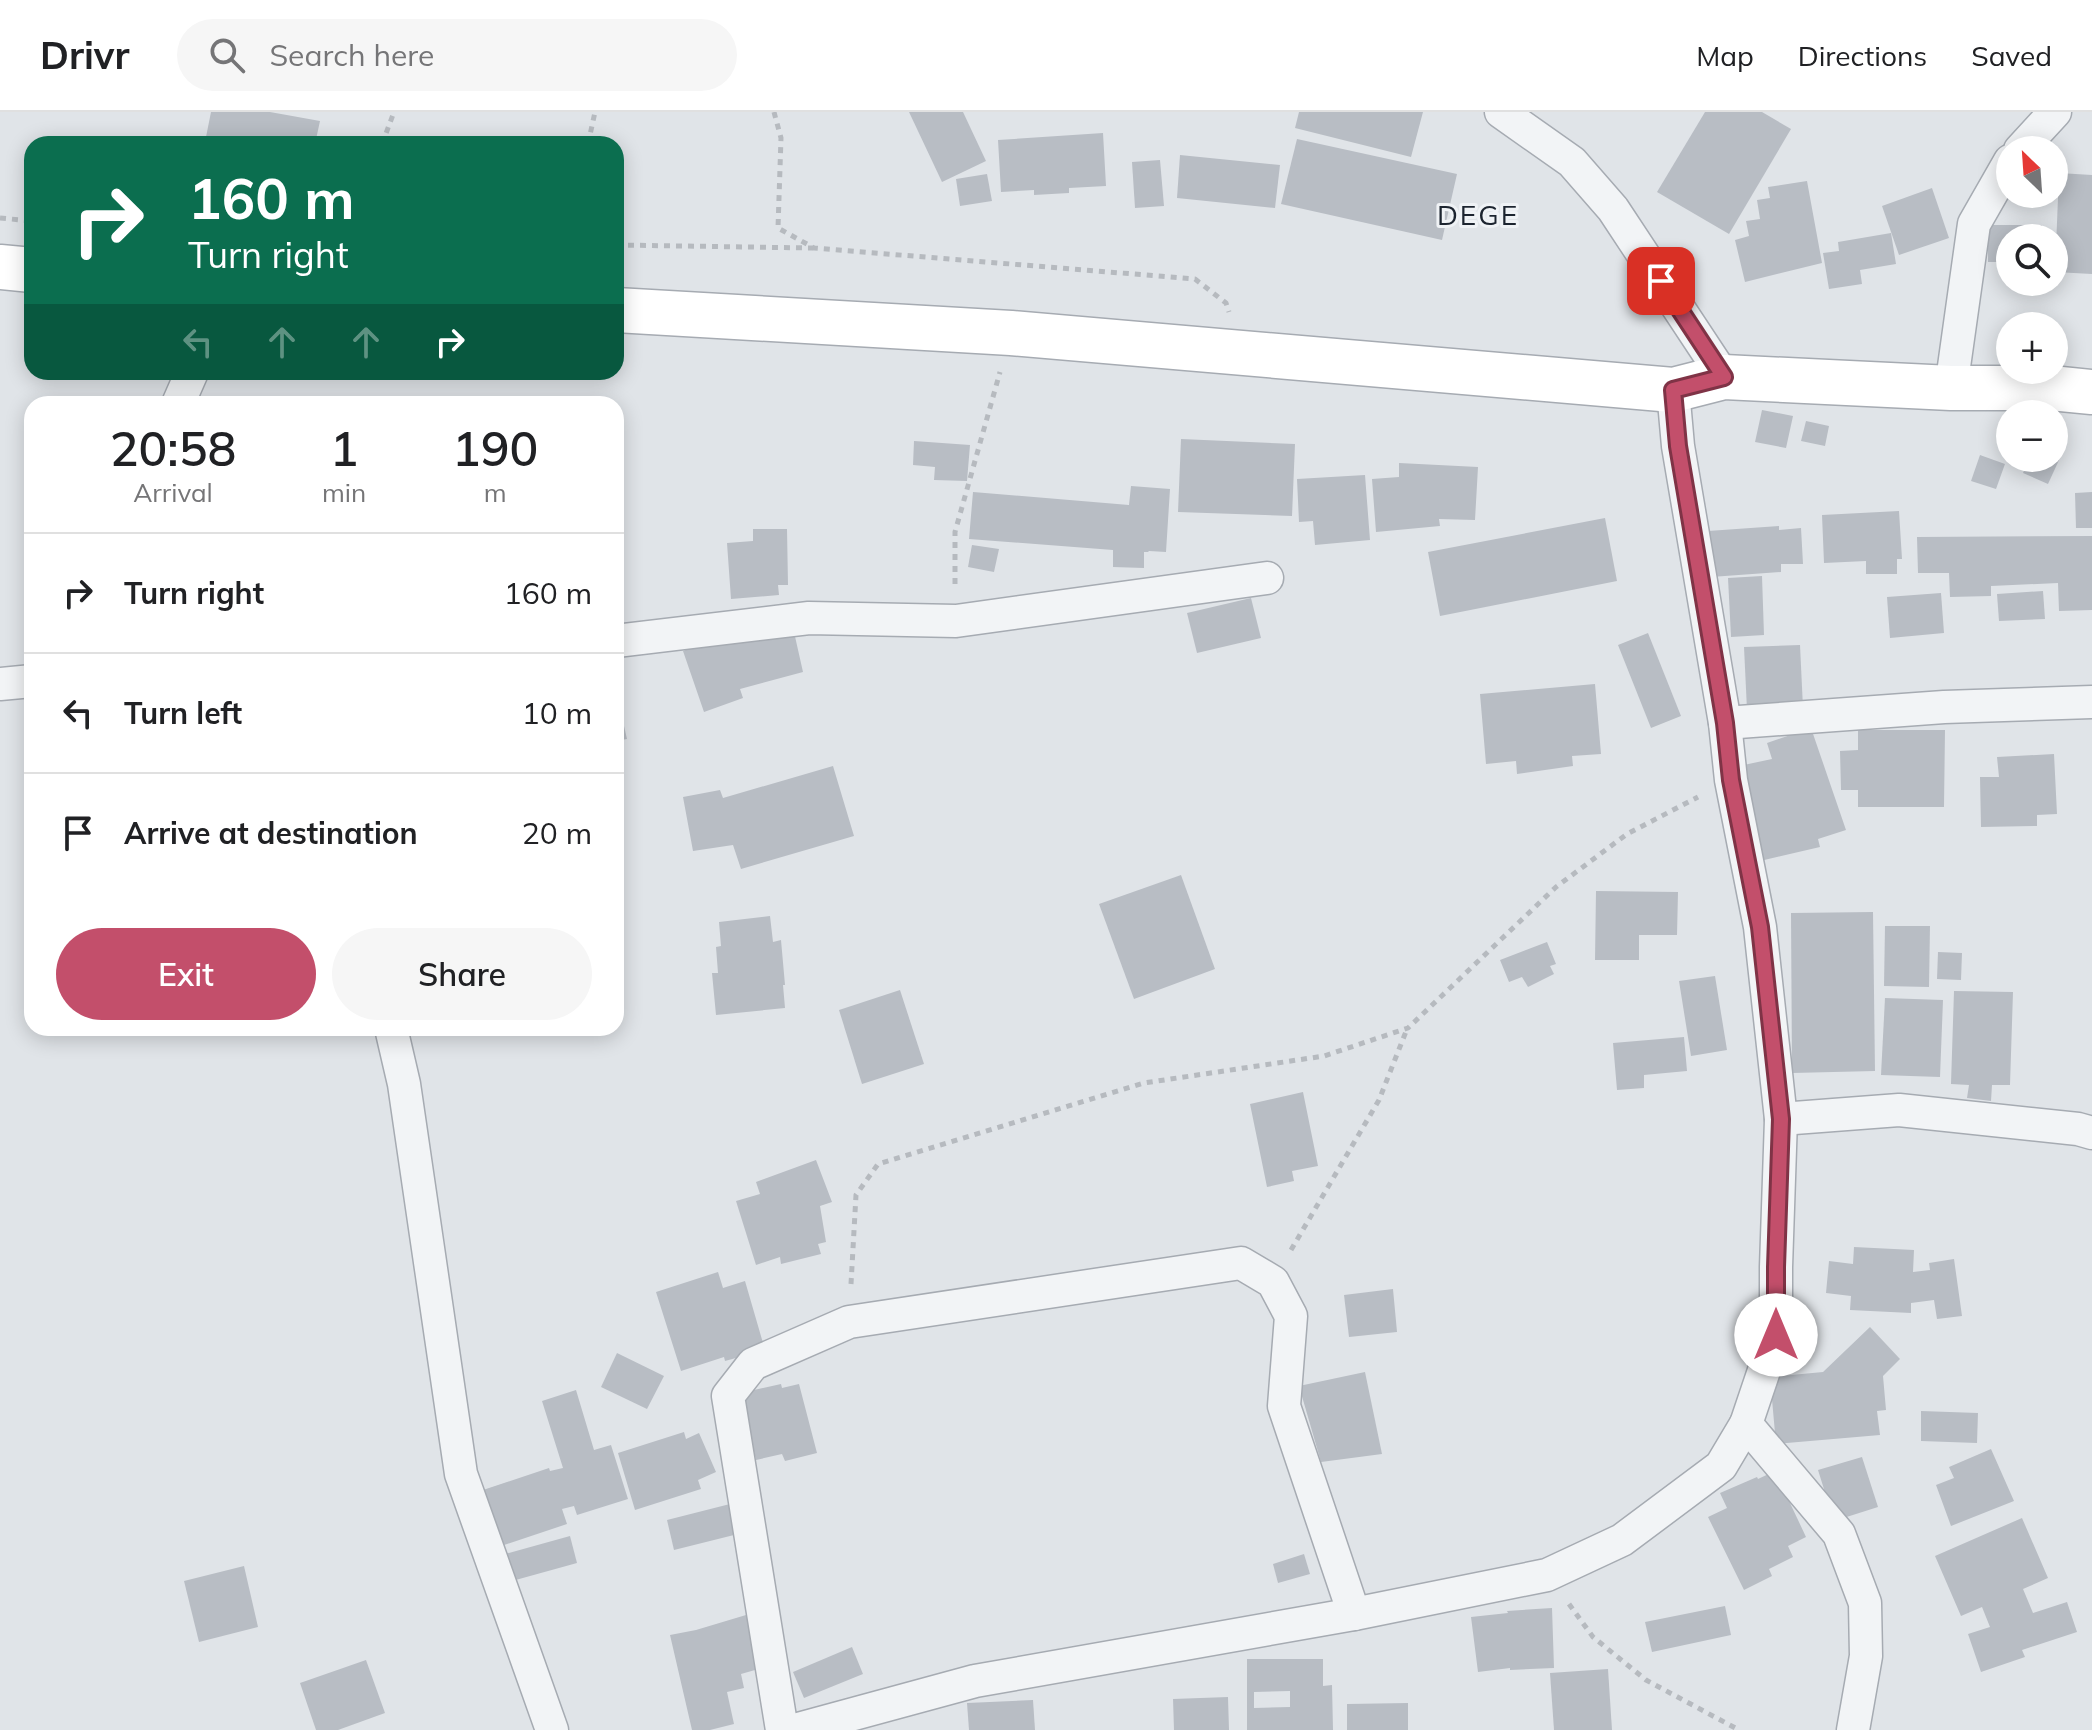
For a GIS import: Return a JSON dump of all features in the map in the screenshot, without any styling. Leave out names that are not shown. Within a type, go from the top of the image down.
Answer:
[{"type":"main road","points":[[0,267],[24,269]]},
{"type":"main road","points":[[624,310],[1011,333],[1673,390],[1724,377],[2092,392]]},
{"type":"street","points":[[1501,112],[1572,162],[1613,209],[1724,377]]},
{"type":"street","points":[[2033,136],[2055,112]]},
{"type":"street","points":[[1951,388],[1974,224],[1996,186]]},
{"type":"street","points":[[811,1727],[975,1681],[1354,1614],[1547,1575],[1622,1540],[1721,1466],[1746,1424],[1776,1335],[1781,1119],[1760,927],[1731,780],[1725,723],[1678,446],[1673,390]]},
{"type":"street","points":[[624,640],[809,618],[956,621],[1267,578]]},
{"type":"street","points":[[0,684],[24,682]]},
{"type":"street","points":[[1725,723],[1944,707],[2092,702]]},
{"type":"street","points":[[393,1036],[404,1084],[461,1474],[552,1730]]},
{"type":"street","points":[[1781,1119],[1899,1110],[2092,1133]]},
{"type":"street","points":[[782,1730],[728,1396],[753,1364],[849,1322],[1241,1263],[1273,1282],[1291,1316],[1284,1406],[1354,1614]]},
{"type":"street","points":[[1746,1424],[1839,1534],[1865,1603],[1866,1656],[1853,1730]]},
{"type":"path","points":[[385,136],[394,112]]},
{"type":"path","points":[[590,136],[595,112]]},
{"type":"path","points":[[774,112],[781,138],[778,228],[814,248]]},
{"type":"path","points":[[0,218],[24,220]]},
{"type":"path","points":[[624,245],[814,248],[1195,279],[1226,303],[1245,354]]},
{"type":"path","points":[[956,621],[955,532],[1011,333]]},
{"type":"path","points":[[1273,1282],[1379,1100],[1408,1028],[1556,887],[1627,834],[1731,780]]},
{"type":"path","points":[[849,1322],[856,1195],[878,1164],[1144,1083],[1324,1056],[1408,1028]]},
{"type":"path","points":[[1547,1575],[1593,1637],[1614,1655],[1646,1680],[1739,1730]]},
{"type":"building","points":[[211,112],[270,112],[320,121],[317,136],[206,136]]},
{"type":"building","points":[[909,112],[963,112],[986,161],[942,182]]},
{"type":"building","points":[[1299,112],[1423,112],[1411,157],[1295,128]]},
{"type":"building","points":[[1705,112],[1762,112],[1791,129],[1729,234],[1657,192]]},
{"type":"building","points":[[1103,133],[1106,186],[1069,188],[1069,193],[1034,195],[1034,190],[1001,192],[998,140]]},
{"type":"building","points":[[1297,139],[1457,174],[1442,240],[1281,204]]},
{"type":"building","points":[[1180,155],[1280,165],[1275,208],[1177,198]]},
{"type":"building","points":[[1160,160],[1164,206],[1135,208],[1132,162]]},
{"type":"building","points":[[987,174],[992,201],[960,206],[956,179]]},
{"type":"building","points":[[2068,174],[2092,175],[2092,274],[2068,273],[2068,224],[2057,224],[2058,208],[2068,208]]},
{"type":"building","points":[[1807,181],[1822,263],[1745,282],[1735,240],[1749,236],[1746,221],[1760,219],[1757,200],[1770,198],[1768,187]]},
{"type":"building","points":[[1932,188],[1949,238],[1899,255],[1882,206]]},
{"type":"building","points":[[1988,225],[1996,225],[1996,262],[1988,262]]},
{"type":"building","points":[[1891,233],[1896,264],[1860,270],[1862,284],[1829,289],[1823,253],[1839,251],[1838,242]]},
{"type":"building","points":[[1762,410],[1793,416],[1786,448],[1755,442]]},
{"type":"building","points":[[1806,421],[1829,426],[1825,446],[1801,441]]},
{"type":"building","points":[[1181,439],[1295,444],[1292,516],[1178,512]]},
{"type":"building","points":[[914,441],[970,445],[967,481],[934,480],[935,467],[913,465]]},
{"type":"building","points":[[1980,455],[1996,461],[1996,472],[2002,472],[1996,489],[1971,481]]},
{"type":"building","points":[[1399,463],[1478,467],[1475,520],[1439,519],[1440,526],[1376,532],[1372,479],[1399,477]]},
{"type":"building","points":[[2023,472],[2054,472],[2048,484]]},
{"type":"building","points":[[1365,475],[1370,540],[1315,545],[1313,521],[1299,522],[1297,479]]},
{"type":"building","points":[[1131,486],[1170,489],[1166,552],[1144,552],[1144,568],[1113,567],[1113,550],[969,539],[973,492],[1129,505]]},
{"type":"building","points":[[2092,492],[2092,528],[2076,528],[2075,493]]},
{"type":"building","points":[[1899,511],[1902,559],[1897,559],[1897,574],[1866,574],[1866,561],[1824,563],[1822,515]]},
{"type":"building","points":[[1605,518],[1617,581],[1440,616],[1428,552]]},
{"type":"building","points":[[1779,526],[1779,530],[1801,528],[1803,564],[1781,564],[1781,572],[1711,577],[1708,531]]},
{"type":"building","points":[[753,529],[787,529],[788,585],[778,585],[779,595],[731,599],[727,543],[753,541]]},
{"type":"building","points":[[2092,536],[2092,610],[2059,611],[2058,583],[1991,586],[1991,596],[1950,597],[1949,573],[1918,573],[1917,537]]},
{"type":"building","points":[[972,545],[999,549],[994,572],[968,567]]},
{"type":"building","points":[[1762,576],[1764,635],[1731,637],[1728,578]]},
{"type":"building","points":[[2043,591],[2045,619],[1999,621],[1997,594]]},
{"type":"building","points":[[1941,593],[1944,633],[1890,638],[1887,597]]},
{"type":"building","points":[[1251,598],[1261,638],[1197,653],[1187,613]]},
{"type":"building","points":[[794,632],[803,672],[740,689],[743,698],[704,712],[683,651],[722,637]]},
{"type":"building","points":[[1648,633],[1681,716],[1651,728],[1618,645]]},
{"type":"building","points":[[1800,645],[1803,708],[1747,710],[1744,647]]},
{"type":"building","points":[[1595,684],[1601,754],[1572,756],[1573,766],[1517,774],[1516,761],[1486,764],[1480,694]]},
{"type":"building","points":[[1811,728],[1846,830],[1818,839],[1820,847],[1760,861],[1739,766],[1772,759],[1767,743]]},
{"type":"building","points":[[1858,730],[1945,730],[1944,807],[1858,807],[1858,790],[1841,790],[1840,751],[1858,750]]},
{"type":"building","points":[[2054,754],[2057,814],[2037,815],[2037,826],[1981,827],[1980,777],[1999,777],[1997,757]]},
{"type":"building","points":[[833,766],[854,836],[741,869],[733,845],[693,851],[683,797],[720,790],[723,798]]},
{"type":"building","points":[[1181,875],[1215,969],[1134,999],[1099,904]]},
{"type":"building","points":[[1596,891],[1678,892],[1677,935],[1639,935],[1639,960],[1595,960]]},
{"type":"building","points":[[1873,912],[1875,1071],[1792,1073],[1791,913]]},
{"type":"building","points":[[770,916],[773,942],[781,940],[785,1008],[716,1015],[712,973],[718,973],[716,947],[721,946],[719,922]]},
{"type":"building","points":[[1885,926],[1930,926],[1929,987],[1884,986]]},
{"type":"building","points":[[1547,942],[1556,964],[1550,966],[1554,974],[1528,987],[1522,977],[1509,982],[1500,960]]},
{"type":"building","points":[[1938,952],[1962,953],[1961,980],[1937,979]]},
{"type":"building","points":[[1715,976],[1727,1050],[1691,1056],[1679,981]]},
{"type":"building","points":[[900,990],[924,1064],[862,1084],[839,1010]]},
{"type":"building","points":[[1954,991],[2013,992],[2010,1085],[1992,1085],[1991,1101],[1967,1098],[1969,1085],[1951,1084]]},
{"type":"building","points":[[1885,998],[1943,1000],[1940,1077],[1881,1075]]},
{"type":"building","points":[[1684,1037],[1687,1071],[1644,1075],[1644,1088],[1617,1090],[1613,1043]]},
{"type":"building","points":[[1303,1092],[1318,1166],[1292,1171],[1294,1181],[1267,1187],[1250,1104]]},
{"type":"building","points":[[816,1160],[832,1202],[820,1206],[826,1242],[818,1244],[821,1254],[781,1264],[780,1257],[756,1265],[736,1201],[760,1194],[756,1182]]},
{"type":"building","points":[[1854,1247],[1914,1250],[1913,1272],[1930,1270],[1929,1263],[1954,1259],[1962,1316],[1937,1319],[1934,1300],[1911,1303],[1911,1313],[1850,1310],[1851,1296],[1826,1293],[1829,1261],[1853,1264]]},
{"type":"building","points":[[718,1272],[723,1288],[745,1281],[765,1350],[725,1361],[724,1357],[681,1371],[656,1292]]},
{"type":"building","points":[[1393,1289],[1397,1332],[1349,1337],[1344,1295]]},
{"type":"building","points":[[1870,1327],[1900,1359],[1883,1376],[1886,1410],[1877,1411],[1880,1435],[1776,1444],[1770,1377],[1823,1372]]},
{"type":"building","points":[[617,1353],[664,1376],[647,1409],[601,1387]]},
{"type":"building","points":[[1365,1372],[1382,1454],[1321,1462],[1299,1386]]},
{"type":"building","points":[[781,1384],[782,1388],[799,1384],[817,1453],[785,1461],[782,1454],[756,1460],[740,1393]]},
{"type":"building","points":[[576,1390],[594,1450],[611,1445],[628,1499],[577,1515],[574,1506],[562,1509],[567,1524],[492,1549],[474,1493],[549,1468],[550,1471],[563,1468],[542,1401]]},
{"type":"building","points":[[1921,1411],[1978,1413],[1977,1443],[1921,1441]]},
{"type":"building","points":[[684,1432],[686,1439],[699,1433],[716,1472],[698,1480],[701,1489],[635,1510],[618,1453]]},
{"type":"building","points":[[1991,1449],[2014,1501],[1951,1526],[1936,1485],[1954,1478],[1949,1467]]},
{"type":"building","points":[[1862,1457],[1878,1507],[1834,1521],[1818,1470]]},
{"type":"building","points":[[1775,1471],[1806,1537],[1788,1546],[1793,1557],[1769,1569],[1772,1576],[1744,1590],[1708,1517],[1727,1508],[1720,1493]]},
{"type":"building","points":[[730,1504],[738,1534],[674,1550],[667,1520]]},
{"type":"building","points":[[2022,1518],[2048,1578],[2023,1589],[2033,1613],[2067,1602],[2077,1632],[2022,1650],[2025,1657],[1981,1672],[1968,1634],[1990,1627],[1982,1607],[1961,1616],[1935,1556]]},
{"type":"building","points":[[570,1536],[577,1563],[512,1581],[505,1554]]},
{"type":"building","points":[[1304,1554],[1310,1574],[1278,1583],[1273,1564]]},
{"type":"building","points":[[244,1566],[258,1627],[199,1642],[184,1581]]},
{"type":"building","points":[[1725,1606],[1731,1635],[1652,1652],[1645,1622]]},
{"type":"building","points":[[1552,1608],[1554,1668],[1478,1672],[1471,1617]]},
{"type":"building","points":[[746,1615],[762,1668],[741,1674],[744,1688],[727,1692],[734,1724],[710,1730],[692,1730],[670,1635]]},
{"type":"building","points":[[852,1647],[863,1674],[804,1698],[793,1672]]},
{"type":"building","points":[[1247,1659],[1323,1659],[1323,1686],[1332,1685],[1333,1730],[1247,1730]],"holes":[[[1290,1691],[1290,1707],[1254,1708],[1254,1692]]]},
{"type":"building","points":[[366,1660],[385,1713],[338,1730],[316,1730],[300,1683]]},
{"type":"building","points":[[1608,1669],[1612,1730],[1554,1730],[1550,1673]]},
{"type":"building","points":[[1228,1697],[1229,1730],[1174,1730],[1173,1699]]},
{"type":"building","points":[[1033,1700],[1035,1730],[969,1730],[967,1703]]},
{"type":"building","points":[[1408,1703],[1408,1730],[1347,1730],[1347,1704]]},
{"type":"district","name":"DEGE","points":[[1478,215]]},
{"type":"route","points":[[1661,281],[1724,377],[1673,390],[1678,446],[1725,723],[1731,780],[1760,927],[1781,1119],[1776,1335]]}]
